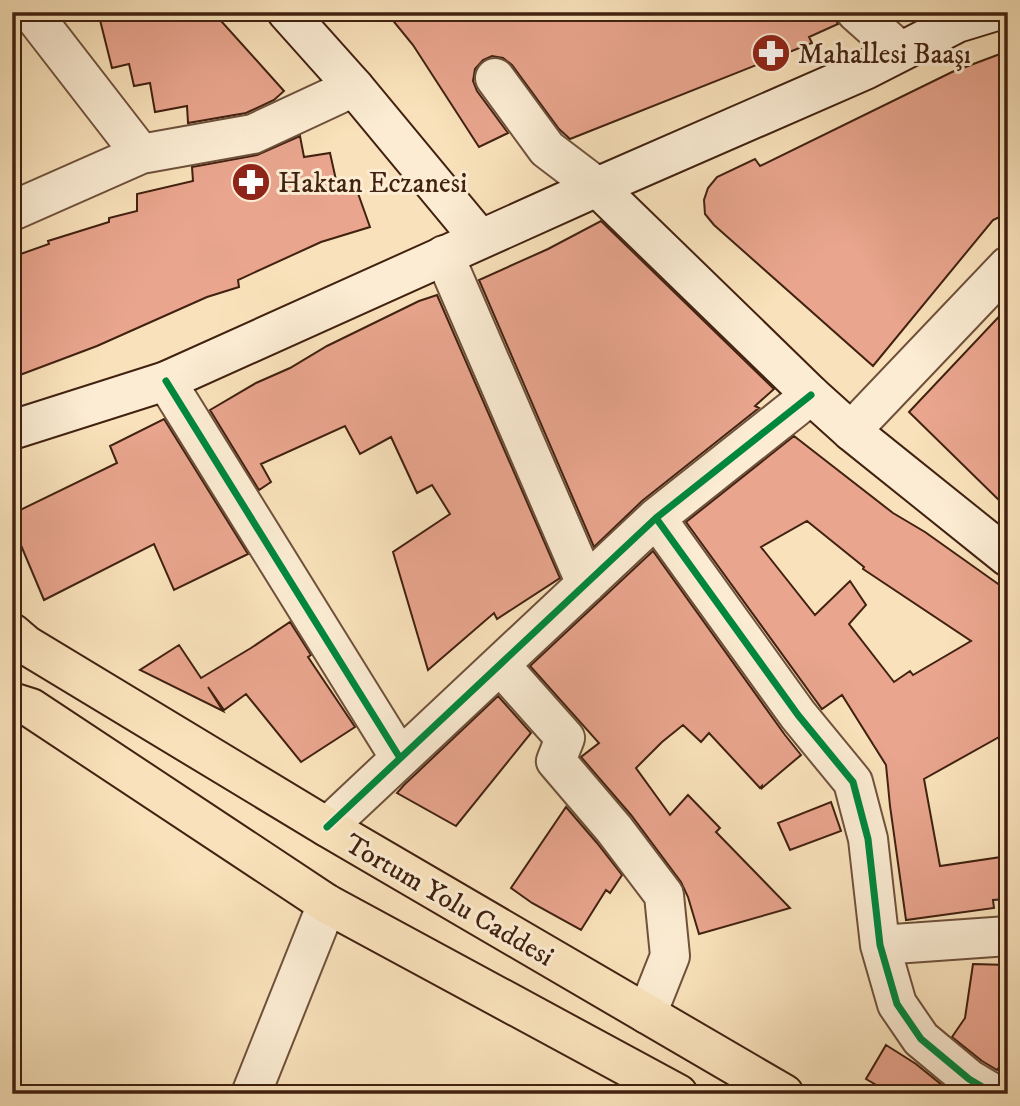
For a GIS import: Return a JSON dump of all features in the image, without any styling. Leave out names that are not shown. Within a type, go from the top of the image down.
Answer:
[{"type":"highway","name":"Tortum Yolu Caddesi","points":[[12,633],[26,645],[327,827],[785,1094]]},
{"type":"highway","points":[[12,702],[31,708],[327,904],[678,1094]]},
{"type":"street","points":[[31,12],[141,154]]},
{"type":"street","points":[[856,12],[900,51]]},
{"type":"street","points":[[12,430],[166,381],[864,70],[955,18],[993,12]]},
{"type":"street","points":[[301,16],[354,88],[480,239]]},
{"type":"street","points":[[495,78],[547,149],[597,187],[851,431],[1008,557]]},
{"type":"street","points":[[12,211],[141,154],[253,134],[354,88]]},
{"type":"street","points":[[444,255],[586,584]]},
{"type":"street","points":[[851,431],[1008,266]]},
{"type":"street","points":[[166,381],[400,758]]},
{"type":"street","points":[[327,827],[656,518],[811,395]]},
{"type":"street","points":[[656,518],[798,715],[853,782],[868,839],[880,944],[897,1004],[921,1039],[969,1079],[994,1094]]},
{"type":"street","points":[[500,666],[565,738],[556,761],[614,829],[664,895],[670,956],[647,1014]]},
{"type":"street","points":[[251,1094],[327,904]]},
{"type":"street","points":[[880,944],[1008,936]]},
{"type":"building","points":[[98,12],[213,12],[284,91],[274,100],[246,113],[188,123],[187,106],[155,112],[150,83],[134,86],[129,64],[112,68]]},
{"type":"building","points":[[386,12],[835,12],[838,24],[809,37],[812,43],[570,139],[559,129],[512,65],[503,58],[492,56],[483,60],[475,69],[473,81],[477,91],[508,133],[479,147],[413,45]]},
{"type":"building","points":[[1008,51],[1008,213],[993,220],[873,366],[714,225],[705,214],[704,200],[708,188],[717,177],[755,159],[760,166],[952,72]]},
{"type":"building","points":[[300,136],[304,157],[330,153],[338,189],[355,185],[370,227],[321,242],[238,280],[239,287],[207,297],[97,346],[12,378],[12,257],[49,244],[48,241],[109,222],[109,218],[137,211],[137,194],[193,181],[192,167],[257,155]]},
{"type":"building","points":[[601,221],[774,389],[755,406],[759,408],[642,501],[594,547],[479,280],[548,249]]},
{"type":"building","points":[[437,295],[560,578],[497,619],[494,613],[428,670],[393,552],[450,514],[432,485],[417,493],[391,437],[360,454],[345,426],[261,464],[271,482],[259,490],[210,410],[327,346],[419,301]]},
{"type":"building","points":[[1008,307],[1008,509],[909,412]]},
{"type":"building","points":[[164,419],[248,554],[174,590],[154,544],[44,600],[12,524],[12,514],[117,463],[110,446]]},
{"type":"building","points":[[794,436],[893,513],[925,532],[1008,591],[1008,732],[924,779],[940,866],[1008,856],[1008,899],[993,900],[994,908],[906,920],[886,765],[842,695],[822,709],[686,522]],"holes":[[[807,521],[864,567],[863,569],[971,641],[913,675],[910,671],[894,682],[849,624],[866,605],[850,581],[815,615],[761,547]]]},
{"type":"building","points":[[653,551],[801,755],[760,788],[709,733],[701,742],[683,725],[636,768],[670,815],[688,795],[720,828],[716,832],[790,908],[699,934],[681,882],[631,815],[581,757],[599,743],[530,666]]},
{"type":"building","points":[[290,622],[311,655],[308,657],[355,727],[301,762],[246,694],[224,710],[208,687],[223,711],[140,670],[179,645],[201,678]]},
{"type":"building","points":[[498,696],[531,733],[456,826],[397,793],[404,785]]},
{"type":"building","points":[[831,802],[841,831],[790,850],[778,823]]},
{"type":"building","points":[[566,807],[622,875],[610,893],[606,890],[581,930],[511,888]]},
{"type":"building","points":[[973,964],[1008,965],[1008,1055],[997,1070],[952,1037],[965,1018]]},
{"type":"building","points":[[886,1045],[916,1064],[953,1094],[892,1094],[866,1079]]},
{"type":"cycle path","points":[[166,381],[400,758]]},
{"type":"cycle path","points":[[811,395],[656,518],[798,715],[853,782],[868,839],[880,945],[897,1004],[921,1039],[969,1079],[994,1094]]},
{"type":"cycle path","points":[[327,827],[656,518]]},
{"type":"place","name":"Mahallesi Baaşı","points":[[771,53]]},
{"type":"place","name":"Haktan Eczanesi","points":[[251,182]]}]
